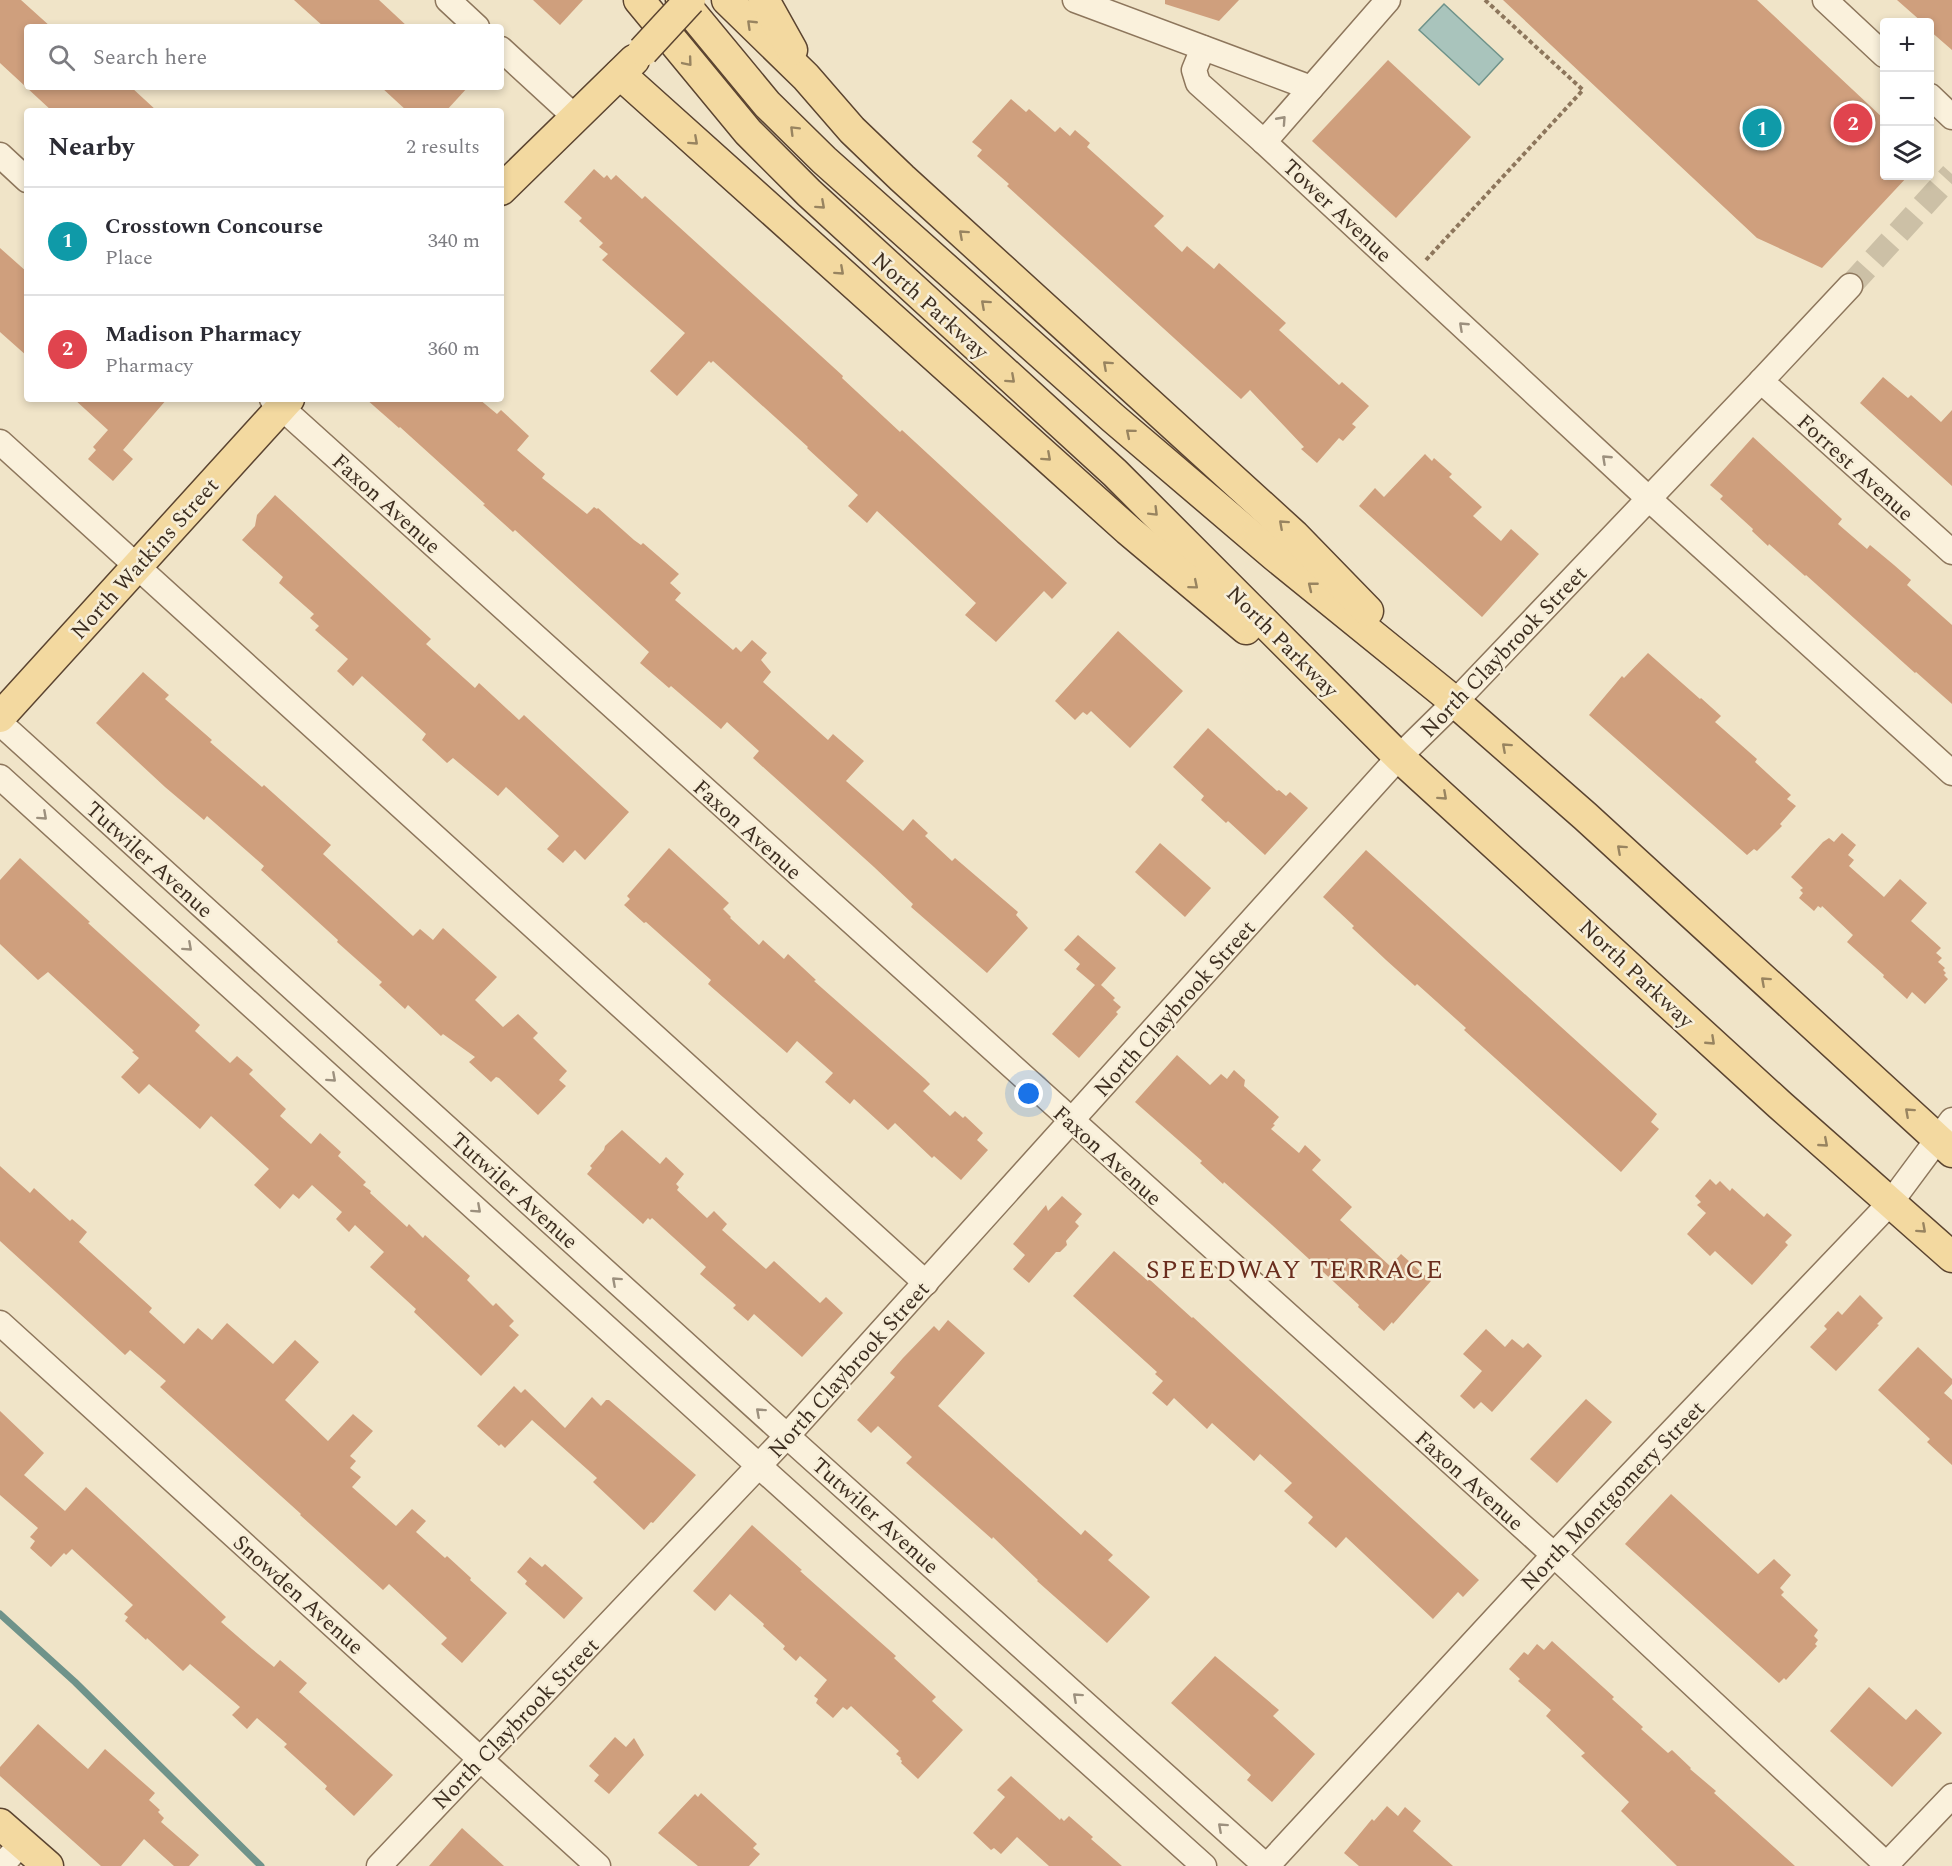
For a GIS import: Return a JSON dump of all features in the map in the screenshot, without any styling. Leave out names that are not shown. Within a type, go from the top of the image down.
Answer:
[{"type":"main road","name":"North Parkway","points":[[639,0],[748,132],[809,193],[1115,473],[1399,757],[1780,1105],[1952,1257]]},
{"type":"main road","name":"North Parkway","points":[[681,0],[767,104],[824,160],[1113,418],[1275,556],[1455,702],[1947,1137]]},
{"type":"main road","points":[[504,187],[643,51],[690,0]]},
{"type":"main road","points":[[727,0],[806,77],[852,130],[902,178],[1311,551],[1455,702]]},
{"type":"main road","points":[[764,0],[806,77]]},
{"type":"main road","points":[[620,74],[1128,530],[1399,757]]},
{"type":"main road","name":"North Watkins Street","points":[[0,717],[280,402]]},
{"type":"main road","points":[[11,1834],[48,1866]]},
{"type":"street","points":[[448,0],[474,24]]},
{"type":"street","points":[[1077,0],[1311,88]]},
{"type":"street","name":"Tower Avenue","points":[[1388,0],[1264,142],[1649,499],[1952,773]]},
{"type":"street","points":[[1825,0],[1880,51]]},
{"type":"street","points":[[1203,48],[1194,70],[1198,82],[1264,142]]},
{"type":"street","points":[[504,52],[575,117]]},
{"type":"street","points":[[1934,101],[1952,117]]},
{"type":"street","points":[[0,156],[24,177]]},
{"type":"street","name":"North Claybrook Street","points":[[379,1866],[788,1436],[1399,757],[1455,702],[1850,286]]},
{"type":"street","name":"Forrest Avenue","points":[[1761,381],[1952,552]]},
{"type":"street","name":"Faxon Avenue","points":[[280,402],[1071,1122],[1554,1556],[1887,1865]]},
{"type":"street","points":[[0,442],[926,1283]]},
{"type":"street","name":"Tutwiler Avenue","points":[[0,723],[1266,1866]]},
{"type":"street","name":"Tutwiler Avenue","points":[[0,777],[759,1466],[1204,1866]]},
{"type":"street","points":[[379,1121],[406,1091]]},
{"type":"street","name":"North Montgomery Street","points":[[1266,1866],[1554,1556],[1891,1202],[1947,1137]]},
{"type":"street","name":"Snowden Avenue","points":[[0,1323],[598,1866]]},
{"type":"street","points":[[1887,1865],[1952,1796]]},
{"type":"street","points":[[1,1866],[11,1834]]},
{"type":"path","points":[[1418,253],[1427,261],[1583,90],[1485,0]]},
{"type":"water","points":[[1444,4],[1503,59],[1479,85],[1419,30]]},
{"type":"building","points":[[0,0],[21,0],[48,24],[24,24],[24,85],[0,63]]},
{"type":"building","points":[[294,0],[379,0],[405,24],[321,24]]},
{"type":"building","points":[[533,0],[583,0],[560,25]]},
{"type":"building","points":[[1165,0],[1239,0],[1219,21],[1165,4]]},
{"type":"building","points":[[1503,0],[1757,0],[1880,115],[1880,180],[1904,180],[1822,268],[1757,238]]},
{"type":"building","points":[[1897,0],[1952,0],[1952,50],[1934,34],[1934,18],[1917,18]]},
{"type":"building","points":[[1388,60],[1471,137],[1396,218],[1312,141]]},
{"type":"building","points":[[29,90],[134,90],[154,108],[49,108]]},
{"type":"building","points":[[384,90],[465,90],[449,108],[404,108]]},
{"type":"building","points":[[1011,99],[1026,112],[1029,109],[1055,132],[1060,127],[1070,136],[1075,130],[1090,143],[1087,147],[1164,216],[1154,226],[1182,252],[1187,246],[1214,269],[1219,263],[1286,323],[1279,330],[1339,385],[1342,382],[1369,406],[1352,424],[1356,427],[1343,441],[1339,438],[1317,463],[1301,449],[1304,447],[1250,390],[1241,399],[977,156],[982,150],[972,142]]},
{"type":"building","points":[[594,169],[604,178],[607,175],[611,180],[616,175],[642,199],[645,196],[1067,583],[1052,599],[1044,591],[996,642],[965,615],[976,603],[877,511],[867,523],[848,506],[858,495],[713,361],[711,363],[709,361],[677,396],[650,371],[685,333],[602,260],[608,254],[599,247],[603,243],[579,221],[582,218],[564,202]]},
{"type":"building","points":[[0,248],[24,269],[24,353],[0,332]]},
{"type":"building","points":[[1883,377],[1908,398],[1911,395],[1941,422],[1952,410],[1952,486],[1860,403]]},
{"type":"building","points":[[77,402],[164,402],[123,450],[133,459],[113,481],[88,459],[96,450],[93,447],[108,430]]},
{"type":"building","points":[[369,402],[483,402],[497,414],[501,410],[529,436],[517,450],[545,474],[542,478],[587,514],[594,507],[598,508],[634,540],[641,545],[643,543],[679,574],[670,583],[681,593],[675,600],[733,650],[736,647],[741,652],[752,640],[767,653],[761,660],[771,672],[763,682],[828,740],[833,734],[864,761],[846,781],[903,831],[913,819],[928,833],[925,836],[952,861],[955,858],[1018,912],[1016,915],[1028,928],[987,973],[911,907],[913,904],[874,867],[753,758],[759,751],[727,722],[721,729],[640,663],[649,652]]},
{"type":"building","points":[[1753,437],[1842,519],[1838,524],[1867,549],[1870,545],[1911,580],[1907,585],[1952,625],[1952,704],[1806,575],[1769,544],[1768,546],[1720,499],[1723,496],[1710,485]]},
{"type":"building","points":[[1425,454],[1432,461],[1434,458],[1452,474],[1449,477],[1482,507],[1473,516],[1501,541],[1511,529],[1539,554],[1482,617],[1359,506],[1375,488],[1384,497]]},
{"type":"building","points":[[275,495],[431,639],[426,644],[475,688],[479,683],[519,720],[524,715],[629,812],[585,860],[575,850],[563,863],[547,849],[559,836],[506,787],[498,796],[453,758],[447,763],[422,740],[426,734],[362,676],[353,686],[337,671],[348,659],[315,630],[319,626],[310,618],[314,614],[279,583],[283,577],[242,540],[255,526],[257,515]]},
{"type":"building","points":[[1118,631],[1183,691],[1130,748],[1091,711],[1087,715],[1083,712],[1075,720],[1055,701]]},
{"type":"building","points":[[1648,653],[1721,716],[1715,722],[1757,759],[1755,762],[1791,795],[1787,799],[1796,806],[1780,824],[1782,826],[1757,851],[1754,849],[1747,855],[1589,715],[1622,676],[1624,678]]},
{"type":"building","points":[[143,672],[169,695],[165,699],[212,740],[210,742],[262,787],[264,785],[331,845],[323,854],[413,936],[420,929],[433,940],[443,928],[497,977],[475,1000],[503,1027],[518,1014],[538,1033],[533,1038],[567,1071],[559,1080],[566,1086],[538,1115],[499,1078],[496,1077],[491,1082],[469,1062],[475,1057],[443,1034],[441,1036],[408,1005],[405,1009],[379,985],[382,982],[261,870],[264,866],[207,816],[204,820],[165,787],[96,723]]},
{"type":"building","points":[[1208,728],[1277,791],[1279,790],[1286,796],[1290,792],[1308,808],[1265,855],[1201,800],[1204,796],[1173,767]]},
{"type":"building","points":[[1842,833],[1856,845],[1848,855],[1854,860],[1849,866],[1884,897],[1900,879],[1927,903],[1911,921],[1941,948],[1936,953],[1942,958],[1938,962],[1945,968],[1944,975],[1948,979],[1925,1004],[1912,992],[1907,999],[1883,977],[1884,975],[1847,942],[1853,935],[1822,906],[1821,908],[1818,906],[1814,911],[1799,898],[1803,893],[1800,890],[1803,888],[1791,877],[1823,842],[1829,838],[1834,842]]},
{"type":"building","points":[[1160,843],[1211,888],[1185,917],[1135,872]]},
{"type":"building","points":[[669,848],[729,903],[723,909],[759,945],[763,940],[784,959],[788,954],[816,980],[814,981],[930,1084],[923,1091],[950,1116],[955,1111],[963,1118],[965,1116],[983,1133],[977,1140],[988,1150],[961,1180],[934,1156],[932,1158],[895,1123],[888,1130],[854,1099],[850,1104],[825,1082],[833,1073],[797,1041],[787,1053],[708,984],[711,980],[624,905],[630,899],[627,896]]},
{"type":"building","points":[[1366,850],[1657,1114],[1651,1122],[1659,1129],[1621,1172],[1464,1030],[1466,1028],[1386,960],[1323,897]]},
{"type":"building","points":[[20,858],[200,1025],[195,1031],[230,1063],[237,1056],[253,1070],[249,1074],[286,1109],[280,1116],[311,1144],[320,1133],[341,1152],[338,1156],[366,1182],[363,1185],[371,1191],[370,1193],[407,1227],[409,1224],[423,1238],[425,1235],[470,1276],[467,1280],[493,1306],[496,1303],[514,1321],[509,1326],[519,1335],[481,1376],[414,1312],[416,1309],[370,1267],[384,1252],[355,1225],[349,1232],[336,1219],[342,1212],[312,1185],[299,1199],[293,1194],[280,1209],[254,1185],[269,1169],[211,1116],[200,1129],[149,1084],[139,1094],[121,1077],[139,1058],[132,1052],[134,1051],[48,972],[38,980],[0,944],[0,880]]},
{"type":"building","points":[[1078,935],[1116,968],[1101,985],[1121,1007],[1116,1012],[1118,1014],[1079,1058],[1052,1034],[1095,985],[1076,969],[1080,964],[1064,950]]},
{"type":"building","points":[[1177,1055],[1210,1085],[1221,1074],[1227,1079],[1234,1070],[1245,1080],[1244,1086],[1279,1117],[1271,1129],[1299,1153],[1305,1145],[1321,1160],[1312,1170],[1352,1207],[1340,1220],[1390,1266],[1401,1254],[1431,1281],[1384,1331],[1358,1307],[1359,1305],[1135,1102]]},
{"type":"building","points":[[622,1130],[660,1164],[666,1157],[684,1174],[676,1184],[679,1187],[677,1190],[707,1218],[714,1211],[727,1224],[722,1230],[766,1269],[774,1261],[820,1303],[826,1297],[843,1313],[802,1357],[754,1314],[748,1321],[733,1308],[736,1305],[700,1274],[706,1267],[652,1218],[650,1220],[648,1218],[643,1224],[587,1174],[592,1168],[590,1166],[605,1146]]},
{"type":"building","points":[[0,1166],[30,1193],[34,1188],[70,1221],[72,1219],[87,1232],[79,1242],[152,1308],[149,1312],[184,1344],[198,1328],[212,1340],[227,1323],[273,1364],[295,1340],[319,1362],[285,1400],[328,1441],[353,1414],[373,1431],[350,1456],[356,1461],[350,1468],[361,1477],[352,1487],[396,1526],[412,1509],[426,1521],[416,1532],[445,1558],[447,1556],[507,1613],[462,1663],[441,1644],[447,1638],[389,1584],[383,1590],[160,1387],[166,1381],[130,1350],[125,1355],[0,1241]]},
{"type":"building","points":[[1710,1179],[1716,1185],[1720,1181],[1730,1191],[1732,1188],[1764,1217],[1767,1213],[1792,1235],[1785,1242],[1788,1245],[1752,1285],[1715,1251],[1710,1256],[1687,1234],[1706,1213],[1697,1205],[1701,1202],[1695,1196]]},
{"type":"building","points":[[1062,1196],[1082,1214],[1075,1222],[1079,1226],[1066,1241],[1067,1245],[1060,1252],[1056,1252],[1029,1283],[1013,1269],[1025,1255],[1013,1244],[1046,1205],[1048,1211]]},
{"type":"building","points":[[1114,1251],[1193,1317],[1479,1580],[1463,1597],[1458,1592],[1433,1619],[1346,1537],[1336,1548],[1308,1523],[1313,1517],[1284,1491],[1292,1483],[1260,1454],[1254,1461],[1212,1423],[1207,1429],[1174,1398],[1167,1406],[1152,1393],[1163,1381],[1155,1374],[1157,1372],[1073,1296]]},
{"type":"building","points":[[1860,1295],[1883,1318],[1836,1371],[1810,1347],[1827,1329],[1824,1326],[1838,1311],[1842,1315]]},
{"type":"building","points":[[948,1320],[985,1353],[938,1406],[1081,1535],[1085,1530],[1113,1555],[1108,1560],[1150,1597],[1107,1643],[1037,1581],[993,1537],[992,1539],[906,1463],[912,1457],[878,1426],[871,1433],[857,1420],[895,1377],[890,1373],[903,1358],[934,1326],[939,1331]]},
{"type":"building","points":[[1486,1329],[1505,1347],[1512,1339],[1523,1348],[1528,1343],[1542,1356],[1492,1412],[1481,1402],[1474,1409],[1460,1396],[1482,1371],[1463,1354]]},
{"type":"building","points":[[1918,1347],[1952,1379],[1952,1384],[1944,1393],[1952,1400],[1952,1465],[1927,1442],[1930,1439],[1878,1390]]},
{"type":"building","points":[[514,1386],[521,1393],[525,1389],[565,1428],[592,1397],[601,1406],[609,1400],[696,1475],[644,1530],[593,1482],[597,1478],[532,1420],[505,1448],[501,1444],[499,1446],[477,1426]]},
{"type":"building","points":[[1586,1399],[1612,1422],[1557,1483],[1530,1459]]},
{"type":"building","points":[[0,1411],[44,1453],[24,1475],[65,1511],[86,1487],[226,1617],[221,1622],[274,1667],[280,1660],[307,1683],[299,1692],[393,1775],[354,1816],[325,1789],[327,1786],[284,1747],[287,1744],[257,1718],[247,1729],[232,1715],[240,1707],[190,1664],[183,1671],[125,1621],[128,1617],[124,1614],[133,1605],[72,1549],[66,1555],[64,1553],[51,1567],[30,1548],[35,1541],[30,1537],[38,1528],[0,1495]]},
{"type":"building","points":[[1671,1494],[1758,1574],[1774,1559],[1791,1575],[1780,1588],[1784,1592],[1781,1595],[1818,1630],[1814,1636],[1818,1640],[1815,1644],[1817,1646],[1786,1680],[1784,1678],[1779,1683],[1625,1544]]},
{"type":"building","points":[[752,1525],[896,1656],[894,1658],[936,1697],[932,1701],[963,1730],[918,1779],[901,1763],[901,1758],[896,1754],[899,1751],[851,1706],[847,1710],[843,1707],[833,1718],[816,1703],[818,1699],[814,1696],[827,1680],[800,1656],[796,1661],[783,1649],[785,1646],[763,1626],[764,1624],[730,1594],[715,1611],[693,1591]]},
{"type":"building","points":[[530,1557],[542,1567],[545,1564],[583,1598],[564,1619],[525,1584],[527,1581],[517,1572]]},
{"type":"building","points":[[1552,1641],[1614,1697],[1612,1699],[1643,1727],[1641,1729],[1668,1753],[1672,1750],[1716,1791],[1714,1793],[1795,1866],[1677,1866],[1621,1811],[1629,1802],[1581,1756],[1585,1753],[1546,1716],[1551,1710],[1518,1681],[1520,1679],[1509,1669],[1524,1652],[1528,1655],[1537,1644],[1544,1650]]},
{"type":"building","points":[[1215,1656],[1279,1710],[1273,1716],[1315,1754],[1272,1802],[1247,1780],[1251,1775],[1171,1703]]},
{"type":"building","points":[[1869,1687],[1906,1720],[1916,1709],[1942,1733],[1892,1787],[1830,1731]]},
{"type":"building","points":[[38,1724],[88,1769],[105,1749],[155,1793],[149,1800],[160,1810],[158,1812],[164,1818],[161,1822],[199,1855],[189,1866],[174,1866],[144,1839],[121,1866],[101,1866],[0,1776],[0,1767]]},
{"type":"building","points":[[615,1737],[626,1747],[634,1738],[644,1755],[609,1794],[594,1781],[599,1775],[589,1766]]},
{"type":"building","points":[[1011,1776],[1060,1820],[1061,1818],[1064,1821],[1069,1816],[1122,1866],[1049,1866],[1017,1837],[1001,1854],[994,1848],[991,1850],[973,1833],[1005,1797],[997,1790]]},
{"type":"building","points":[[701,1793],[757,1844],[753,1848],[760,1854],[749,1866],[698,1866],[658,1833],[695,1794],[698,1797]]},
{"type":"building","points":[[1387,1806],[1398,1816],[1405,1807],[1421,1821],[1413,1831],[1453,1866],[1359,1866],[1344,1853],[1372,1819],[1374,1821]]},
{"type":"building","points":[[462,1828],[504,1866],[429,1866]]},
{"type":"waterway","points":[[0,1614],[75,1682],[261,1866]]},
{"type":"tunnel","points":[[1850,286],[1952,174]]},
{"type":"place","name":"Madison Pharmacy","points":[[1853,123]]},
{"type":"place","name":"Crosstown Concourse","points":[[1762,128]]},
{"type":"district","name":"SPEEDWAY TERRACE","points":[[1295,1269]]}]
